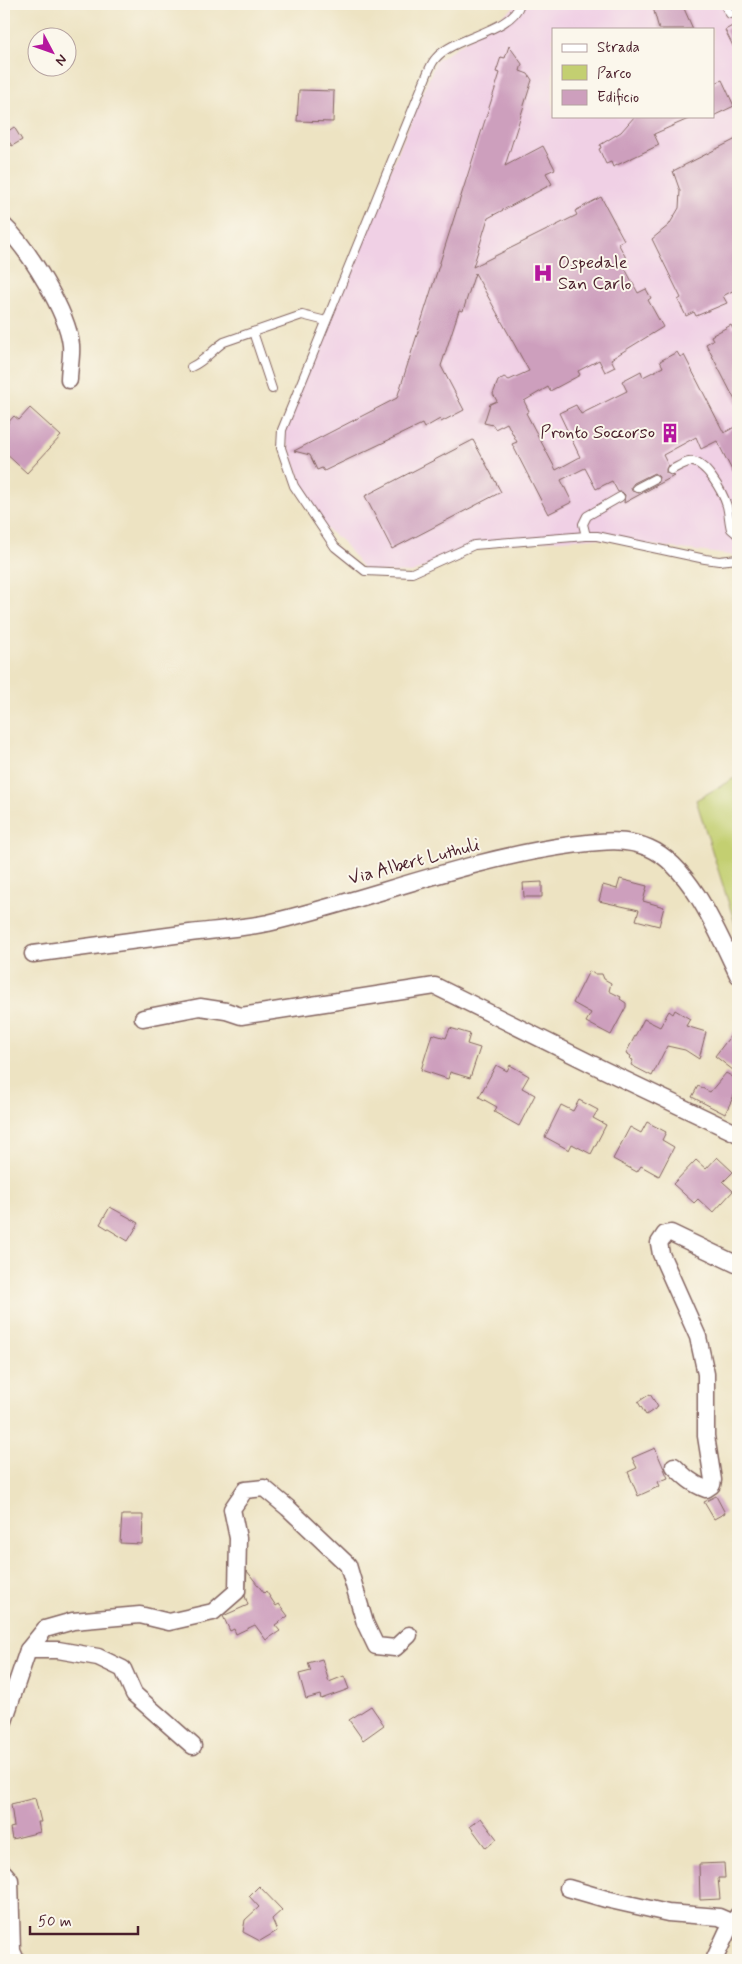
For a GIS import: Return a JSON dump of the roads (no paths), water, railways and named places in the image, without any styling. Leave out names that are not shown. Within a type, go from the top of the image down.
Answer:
[{"type":"street","points":[[4,226],[48,284],[64,320],[71,345],[69,380]]},
{"type":"street","name":"Via Albert Luthuli","points":[[33,954],[267,923],[542,849],[598,842],[626,841],[650,848],[669,861],[689,884],[709,913],[738,975]]},
{"type":"street","points":[[143,1018],[200,1007],[226,1011],[241,1016],[436,986],[738,1134]]},
{"type":"street","points":[[674,1466],[689,1481],[699,1486],[706,1488],[712,1485],[713,1480],[706,1436],[706,1374],[700,1346],[698,1337],[661,1254],[659,1243],[665,1234],[671,1233],[738,1265]]},
{"type":"street","points":[[4,1721],[28,1650],[45,1628],[73,1621],[140,1615],[168,1622],[213,1612],[237,1590],[238,1538],[232,1509],[245,1490],[264,1488],[348,1565],[365,1623],[376,1646],[394,1648],[409,1635]]},
{"type":"street","points":[[28,1650],[58,1650],[98,1657],[123,1669],[134,1694],[194,1746]]},
{"type":"street","points":[[4,1873],[10,1880],[12,1951],[16,1960]]},
{"type":"street","points":[[568,1888],[660,1911],[735,1919],[726,1932],[714,1960]]},
{"type":"lane","points":[[520,4],[511,17],[435,58],[424,81],[282,430],[281,448],[294,486],[335,547],[365,571],[412,573],[474,545],[586,536],[597,536],[705,559],[719,561],[738,559]]},
{"type":"lane","points":[[724,4],[730,14]]},
{"type":"lane","points":[[191,367],[206,358],[213,349],[224,342],[302,315],[326,321]]},
{"type":"lane","points":[[253,332],[272,389]]},
{"type":"lane","points":[[671,470],[689,462],[699,464],[709,473],[727,506],[731,529],[738,535]]},
{"type":"lane","points":[[637,488],[654,479]]},
{"type":"lane","points":[[586,536],[583,524],[587,516],[620,496]]},
{"type":"place","name":"Ospedale San Carlo","points":[[543,273]]},
{"type":"place","name":"Pronto Soccorso","points":[[670,433]]}]
